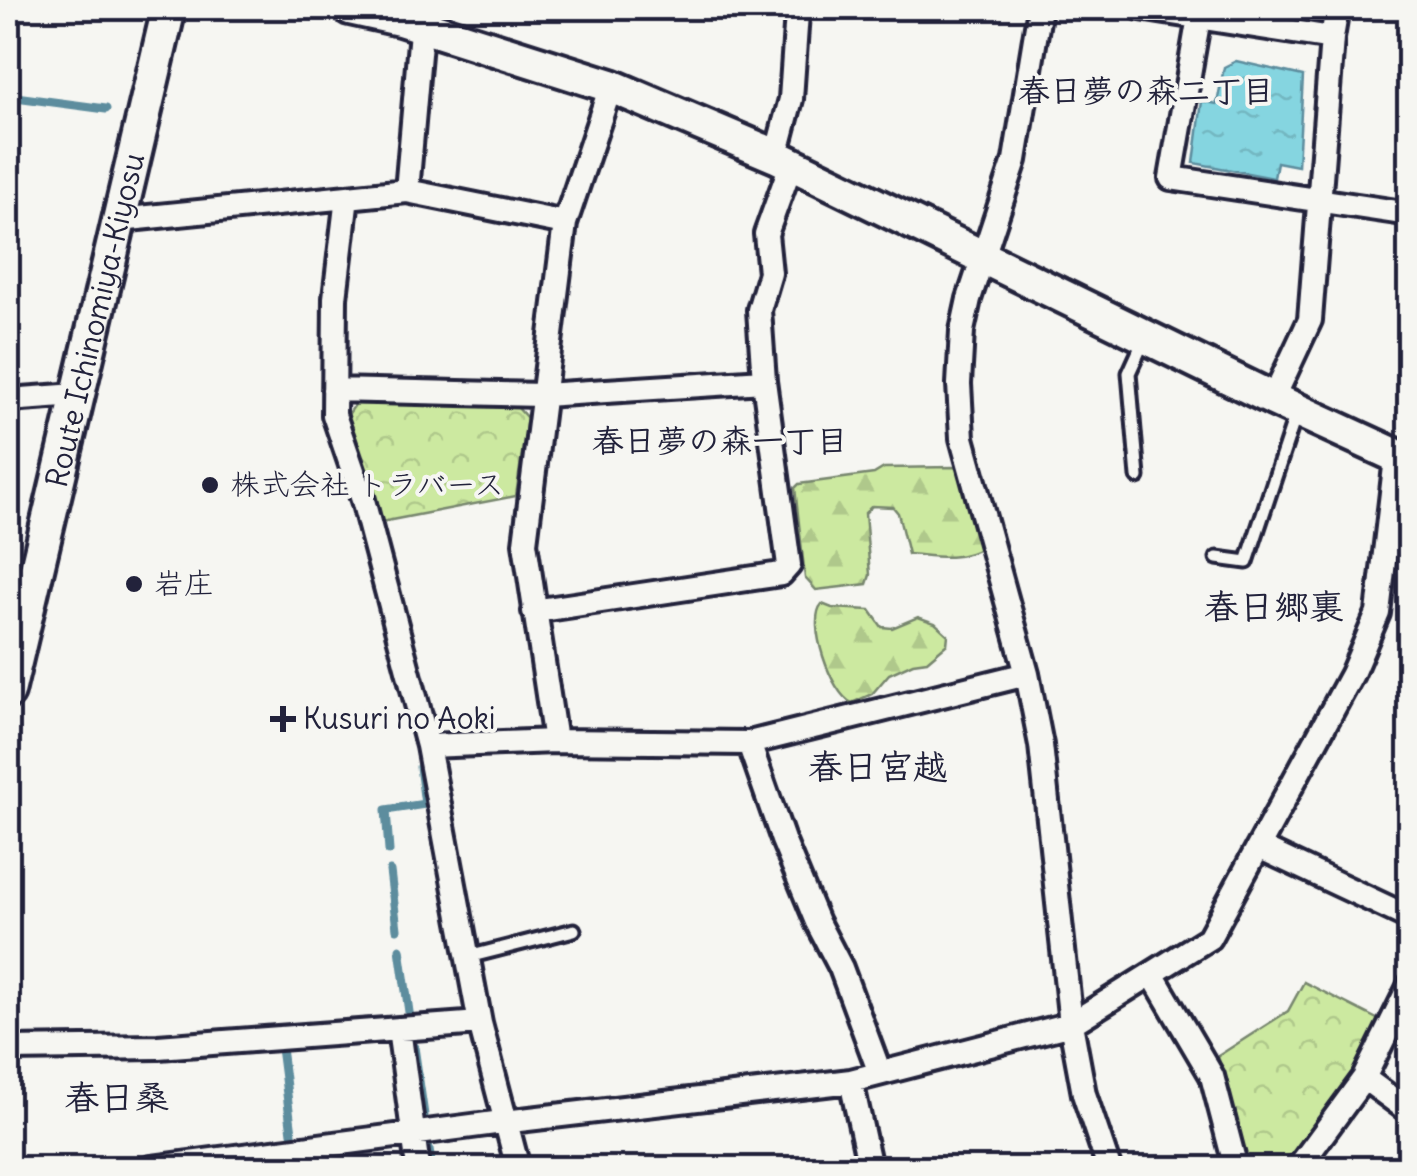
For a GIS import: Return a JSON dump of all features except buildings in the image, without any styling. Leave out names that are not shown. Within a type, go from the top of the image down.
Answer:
[{"type":"street","name":"Route Ichinomiya-Kiyosu","points":[[8,692],[169,8]]},
{"type":"street","points":[[151,1168],[851,1081],[1071,1024],[1210,938],[1352,674],[1378,613],[1403,460],[784,159],[611,86],[422,17],[350,8]]},
{"type":"street","points":[[534,611],[781,574],[788,565],[758,310],[770,273],[766,234],[784,159],[791,99],[796,13],[792,8]]},
{"type":"street","points":[[1040,8],[1015,160],[968,299],[962,331],[962,438],[1027,674],[1041,745],[1071,1024],[1084,1094],[1109,1168]]},
{"type":"street","points":[[1140,8],[1332,38]]},
{"type":"street","points":[[1285,405],[1310,320],[1332,38],[1338,8]]},
{"type":"street","points":[[407,191],[422,17]]},
{"type":"street","points":[[1199,17],[1172,178],[1410,214]]},
{"type":"street","points":[[556,741],[525,544],[565,223],[611,86]]},
{"type":"street","points":[[120,220],[407,191],[565,223]]},
{"type":"street","points":[[347,196],[335,298],[334,414],[364,500],[428,746],[480,1023],[518,1168]]},
{"type":"street","points":[[334,390],[543,395],[764,381]]},
{"type":"street","points":[[8,400],[77,396]]},
{"type":"street","points":[[428,746],[556,741],[750,742],[1027,674]]},
{"type":"street","points":[[750,742],[783,840],[841,968],[880,1073]]},
{"type":"street","points":[[1259,847],[1410,918]]},
{"type":"street","points":[[1152,974],[1212,1076],[1236,1168]]},
{"type":"street","points":[[1298,1168],[1364,1078],[1410,985]]},
{"type":"street","points":[[8,1049],[158,1047],[480,1023]]},
{"type":"street","points":[[399,1029],[418,1168]]},
{"type":"street","points":[[1364,1078],[1410,1112]]},
{"type":"street","points":[[851,1081],[870,1168]]},
{"type":"lane","points":[[1138,476],[1129,373],[1146,336]]},
{"type":"lane","points":[[1218,558],[1247,562],[1285,405]]},
{"type":"lane","points":[[468,958],[574,930]]},
{"type":"green space","points":[[357,402],[517,407],[527,418],[516,496],[381,522],[351,440],[347,416]]},
{"type":"green space","points":[[954,467],[962,472],[983,547],[956,556],[908,554],[898,513],[893,507],[872,506],[865,513],[870,575],[867,584],[816,590],[805,578],[795,488],[799,484],[874,474],[884,468]]},
{"type":"green space","points":[[822,604],[870,610],[882,627],[892,628],[918,617],[935,623],[948,635],[947,644],[927,661],[889,674],[872,694],[852,703],[836,686],[823,656],[817,625]]},
{"type":"green space","points":[[1304,982],[1379,1020],[1354,1071],[1282,1168],[1249,1168],[1218,1056],[1288,1011]]},
{"type":"water","points":[[1236,61],[1303,76],[1298,166],[1277,162],[1274,178],[1194,163],[1202,101],[1217,104],[1224,67]]},
{"type":"waterway","points":[[8,96],[106,109]]},
{"type":"waterway","points":[[389,851],[386,810],[425,804],[420,767]]},
{"type":"waterway","points":[[390,871],[397,929]]},
{"type":"waterway","points":[[400,949],[410,1019]]},
{"type":"waterway","points":[[414,1047],[424,1115]]},
{"type":"waterway","points":[[281,1048],[292,1133]]},
{"type":"waterway","points":[[429,1150],[432,1168]]},
{"type":"place","name":"株式会社 トラバース","points":[[210,485]]},
{"type":"place","name":"岩庄","points":[[134,584]]},
{"type":"place","name":"Kusuri no Aoki","points":[[283,719]]},
{"type":"district","name":"春日夢の森二丁目","points":[[1146,91]]},
{"type":"district","name":"春日夢の森一丁目","points":[[720,441]]},
{"type":"district","name":"春日郷裏","points":[[1274,607]]},
{"type":"district","name":"春日宮越","points":[[878,767]]},
{"type":"district","name":"春日桑","points":[[117,1098]]}]
